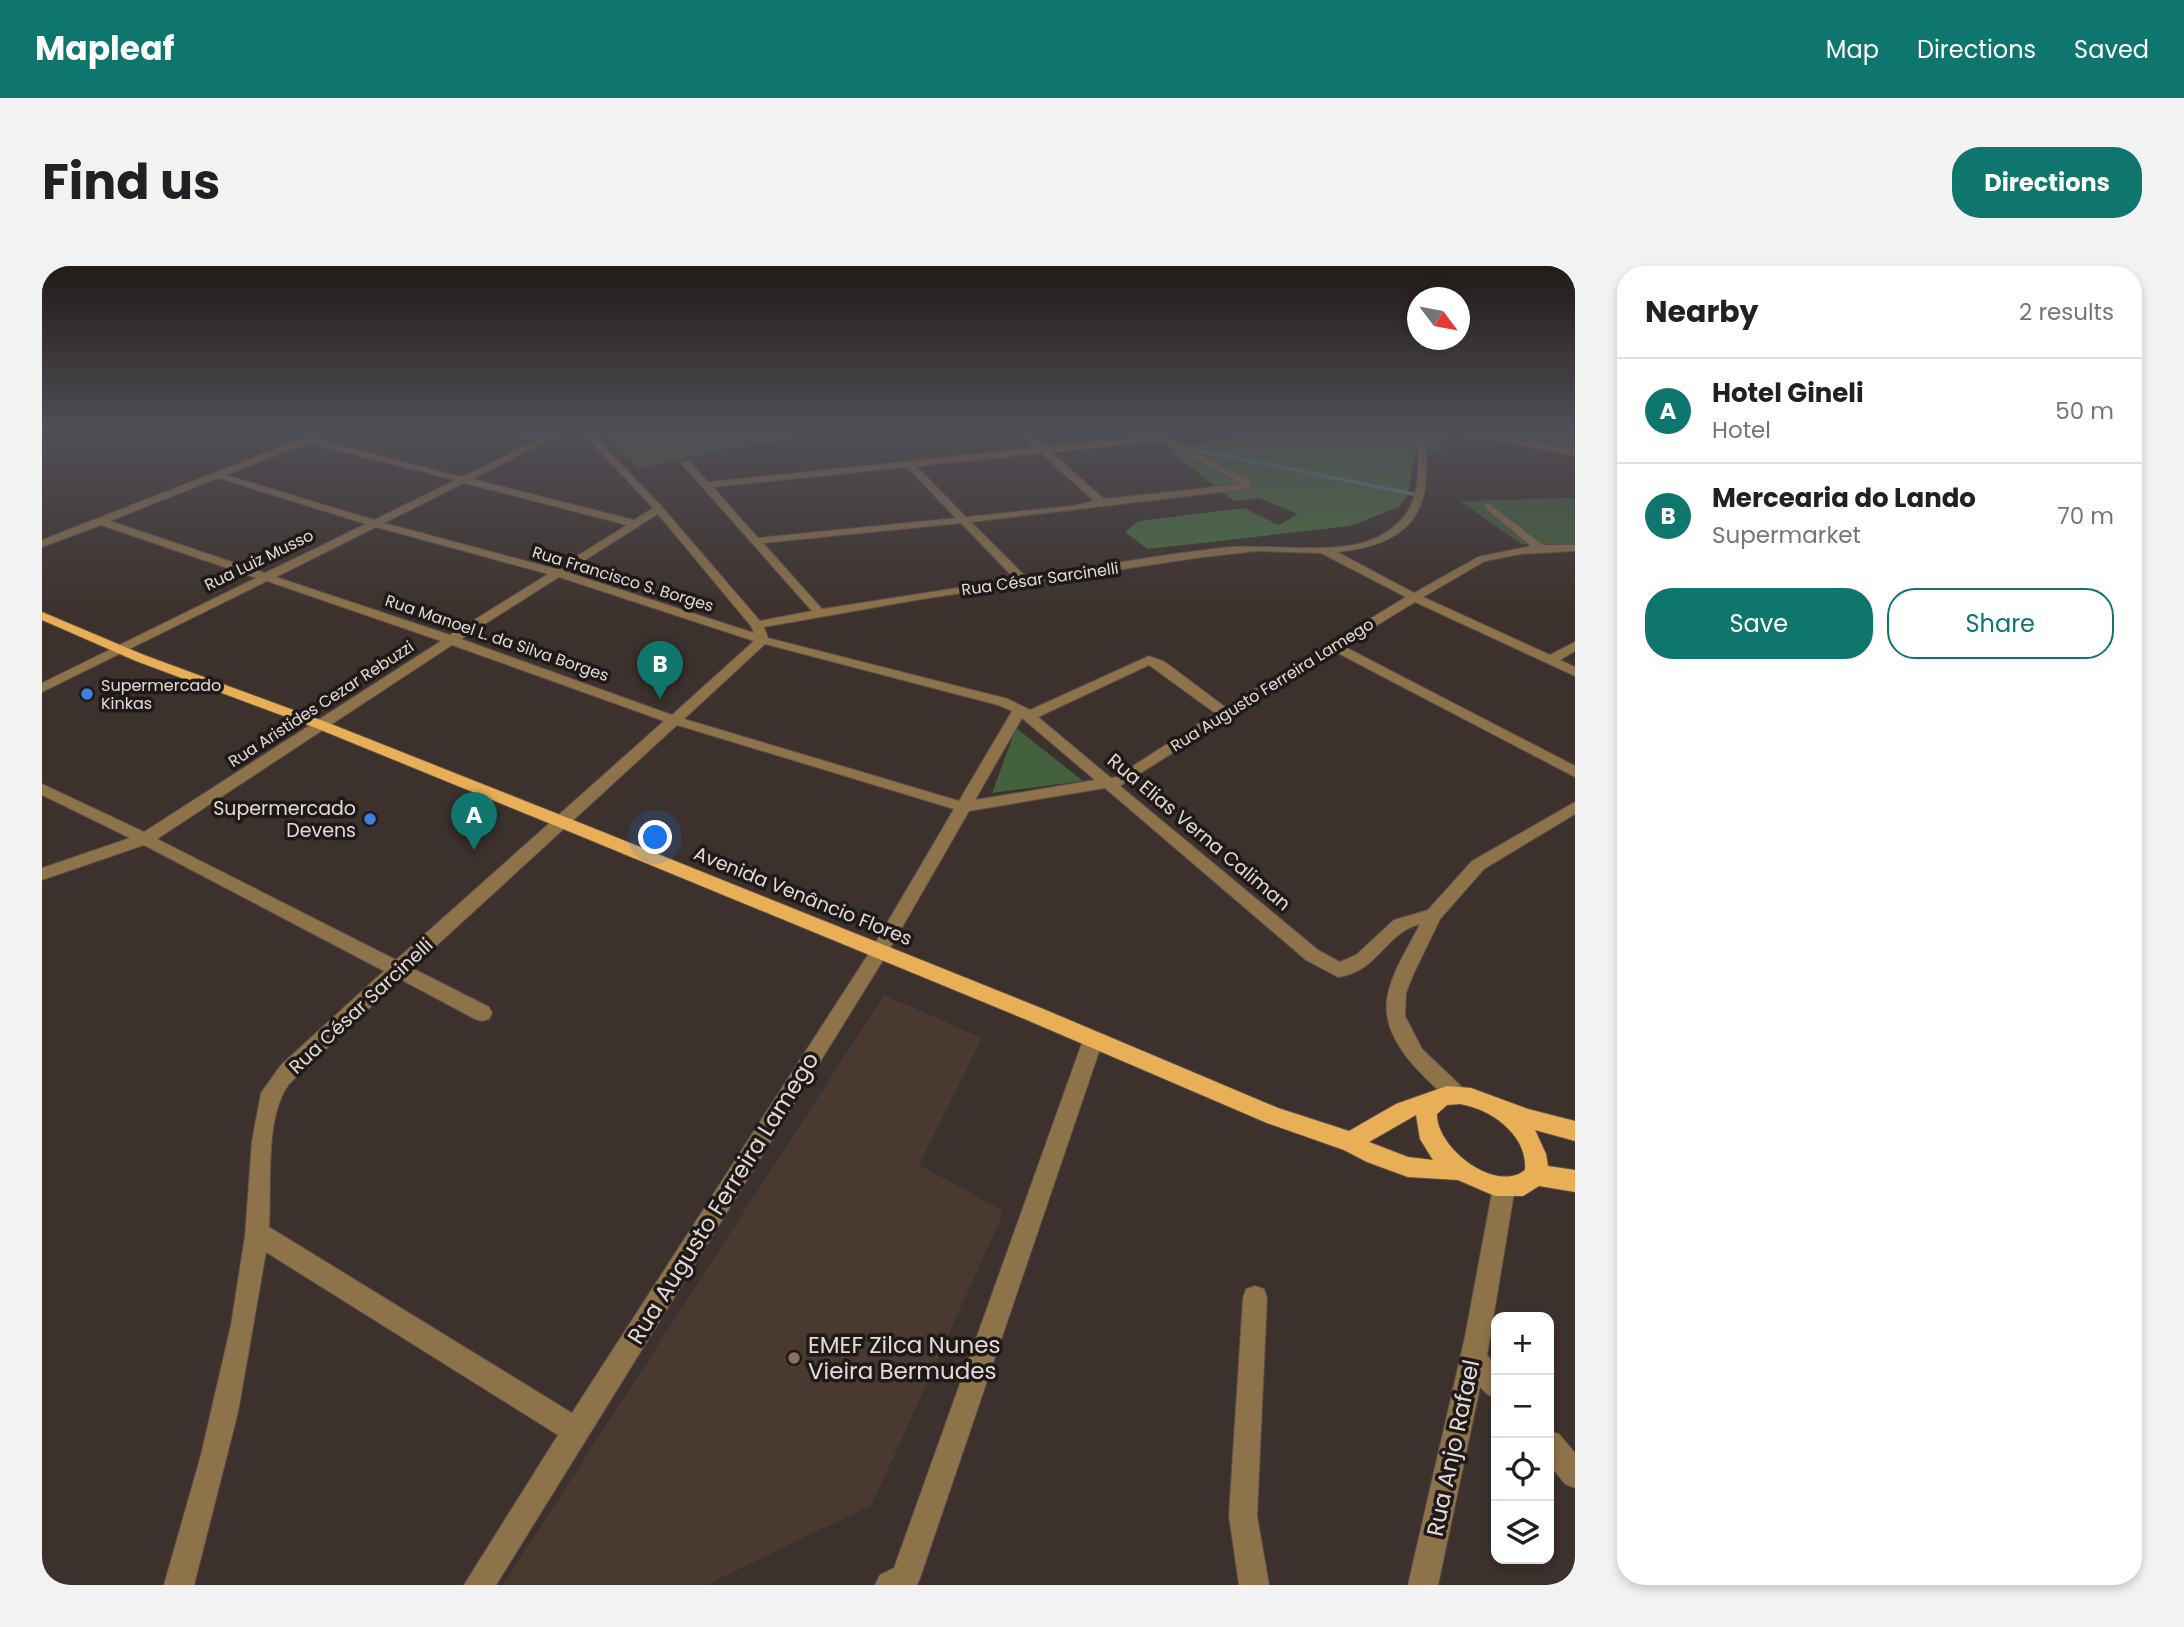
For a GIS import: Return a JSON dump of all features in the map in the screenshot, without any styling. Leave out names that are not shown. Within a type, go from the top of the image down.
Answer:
[{"type":"main road","name":"Avenida Venâncio Flores","points":[[42,616],[562,822],[1274,1116],[1351,1142],[1367,1152],[1408,1167],[1460,1170]]},
{"type":"main road","points":[[1448,1096],[1427,1110],[1427,1128],[1438,1150],[1460,1170],[1482,1182],[1504,1187],[1524,1185],[1536,1175],[1538,1159],[1532,1141],[1518,1123],[1499,1108]]},
{"type":"main road","points":[[1351,1142],[1396,1115],[1448,1096],[1478,1098],[1499,1108],[1575,1131]]},
{"type":"main road","points":[[1536,1175],[1575,1181]]},
{"type":"street","points":[[42,544],[180,490]]},
{"type":"street","name":"Rua Francisco S. Borges","points":[[264,490],[1003,702],[1024,713]]},
{"type":"street","name":"Rua Luiz Musso","points":[[42,688],[445,490]]},
{"type":"street","points":[[502,490],[636,524]]},
{"type":"street","points":[[641,490],[760,633]]},
{"type":"street","points":[[708,490],[819,612]]},
{"type":"street","points":[[934,490],[1022,580]]},
{"type":"street","points":[[1085,490],[1098,501]]},
{"type":"street","points":[[756,541],[961,518],[1072,509],[1098,501],[1212,490]]},
{"type":"street","name":"Rua César Sarcinelli","points":[[179,1585],[200,1518],[237,1368],[257,1233],[266,1119],[271,1094],[322,1038],[674,720],[760,633],[819,612],[1022,580],[1242,549],[1324,550],[1385,538],[1413,513],[1422,490]]},
{"type":"street","points":[[1488,506],[1540,548]]},
{"type":"street","name":"Rua Aristides Cezar Rebuzzi","points":[[42,874],[145,839],[451,639],[659,509]]},
{"type":"street","name":"Rua Manoel L. da Silva Borges","points":[[100,521],[451,639],[674,720],[963,807]]},
{"type":"street","name":"Rua Augusto Ferreira Lamego","points":[[963,807],[1111,785],[1414,597],[1487,556],[1540,548],[1575,548]]},
{"type":"street","points":[[1324,550],[1414,597],[1575,672]]},
{"type":"street","points":[[1334,646],[1575,772]]},
{"type":"street","points":[[1551,660],[1575,646]]},
{"type":"street","points":[[1024,713],[1149,660],[1160,665],[1224,713]]},
{"type":"street","name":"Rua Augusto Ferreira Lamego","points":[[479,1585],[878,952],[963,807],[1024,713]]},
{"type":"street","name":"Rua Elias Verna Caliman","points":[[1024,713],[1325,965],[1338,970],[1356,966],[1396,927],[1433,915]]},
{"type":"street","points":[[42,789],[145,839],[398,972],[482,1013]]},
{"type":"street","points":[[1448,1096],[1415,1055],[1395,1016],[1397,993],[1404,975],[1433,915],[1478,865],[1575,807]]},
{"type":"street","points":[[898,1581],[1093,1040]]},
{"type":"street","name":"Rua Anjo Rafael","points":[[1423,1585],[1495,1253],[1504,1187]]},
{"type":"street","points":[[257,1233],[576,1431]]},
{"type":"street","points":[[1254,1585],[1242,1516],[1255,1298]]},
{"type":"street","points":[[1473,1359],[1491,1379]]},
{"type":"street","points":[[1554,1450],[1575,1474]]},
{"type":"shaded area","name":"EMEF Zilca Nunes Vieira Bermudes","points":[[884,995],[982,1038],[919,1165],[1004,1211],[872,1505],[706,1585],[503,1585]]},
{"type":"green space","points":[[1220,490],[1409,490],[1399,507],[1350,526],[1148,549],[1125,532],[1139,521],[1244,508],[1279,525],[1298,514],[1259,498],[1234,501]]},
{"type":"green space","points":[[1575,498],[1575,544],[1521,544],[1460,501]]},
{"type":"green space","points":[[1016,728],[1083,781],[992,793]]},
{"type":"waterway","points":[[1391,490],[1413,494]]},
{"type":"place","name":"Supermercado Kinkas","points":[[87,694]]},
{"type":"place","name":"Mercearia do Lando","points":[[660,699]]},
{"type":"place","name":"Supermercado Devens","points":[[370,819]]},
{"type":"place","name":"Hotel Gineli","points":[[474,850]]},
{"type":"place","name":"EMEF Zilca Nunes Vieira Bermudes","points":[[794,1358]]}]
